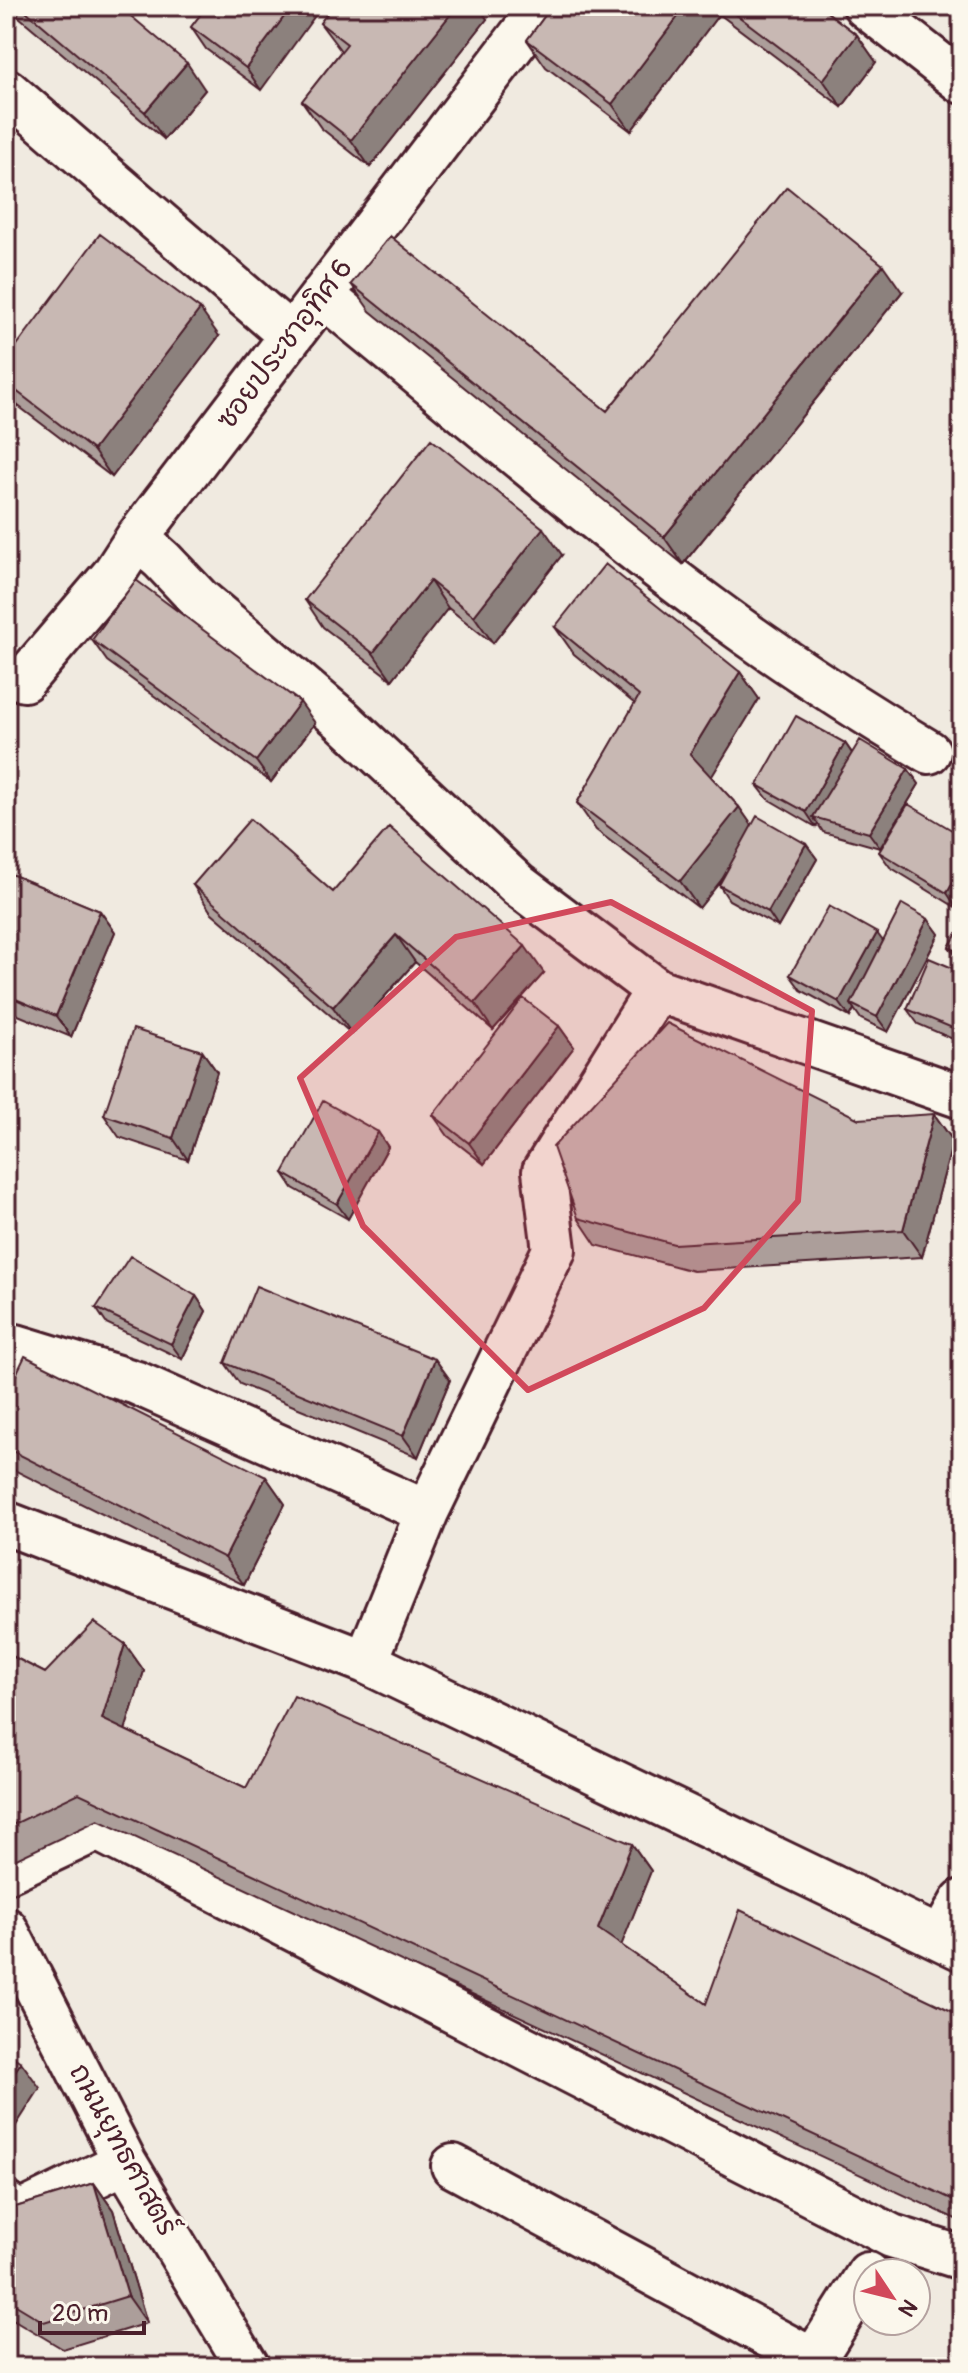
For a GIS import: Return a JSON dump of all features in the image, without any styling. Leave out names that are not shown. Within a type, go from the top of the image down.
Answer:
[{"type":"street","name":"ซอยประชาอุทิศ 6","points":[[24,680],[113,575],[137,538],[543,6]]},
{"type":"street","points":[[865,6],[962,82]]},
{"type":"street","points":[[6,90],[291,336]]},
{"type":"street","points":[[322,295],[664,573],[851,705],[929,752]]},
{"type":"street","points":[[137,538],[199,599],[341,719],[518,885],[657,990],[962,1097]]},
{"type":"street","points":[[366,1662],[427,1512],[554,1250],[544,1171],[657,990]]},
{"type":"street","points":[[6,1364],[16,1346],[137,1383],[427,1512]]},
{"type":"street","points":[[6,1523],[366,1662],[951,1944],[962,1901]]},
{"type":"street","points":[[6,1872],[97,1829],[892,2236],[962,2258]]},
{"type":"street","name":"ถนนยุทธศาสตร์","points":[[6,1929],[125,2162],[248,2367]]},
{"type":"street","points":[[6,2204],[20,2213],[125,2162]]},
{"type":"street","points":[[453,2166],[811,2363],[852,2298]]},
{"type":"street","points":[[878,2257],[892,2236]]},
{"type":"highlighted area","points":[[611,902],[812,1011],[798,1201],[704,1308],[528,1390],[363,1226],[300,1078],[456,937]]},
{"type":"building","points":[[20,6],[119,6],[187,63],[145,112]]},
{"type":"building","points":[[207,6],[292,6],[246,68],[191,27]]},
{"type":"building","points":[[333,6],[457,6],[351,140],[302,101],[347,44],[320,23]]},
{"type":"building","points":[[552,6],[686,6],[612,104],[527,40]]},
{"type":"building","points":[[725,6],[819,6],[857,35],[823,80]]},
{"type":"building","points":[[787,187],[883,265],[664,537],[351,284],[390,236],[607,411]]},
{"type":"building","points":[[100,234],[200,309],[93,450],[6,383],[6,360]]},
{"type":"building","points":[[431,439],[543,528],[474,616],[430,581],[373,653],[305,600]]},
{"type":"building","points":[[605,564],[740,672],[690,754],[739,807],[680,881],[577,803],[639,696],[555,627]]},
{"type":"building","points":[[136,580],[300,702],[256,761],[92,640]]},
{"type":"building","points":[[796,716],[845,743],[806,812],[757,785]]},
{"type":"building","points":[[860,740],[908,769],[869,833],[813,817]]},
{"type":"building","points":[[908,804],[962,836],[962,867],[947,893],[879,852]]},
{"type":"building","points":[[757,816],[806,844],[768,912],[719,885]]},
{"type":"building","points":[[250,819],[333,892],[389,827],[525,946],[475,1003],[396,935],[333,1007],[193,885]]},
{"type":"building","points":[[6,872],[100,911],[56,1016],[6,995]]},
{"type":"building","points":[[902,904],[928,919],[877,1017],[851,1004]]},
{"type":"building","points":[[829,906],[877,933],[839,1002],[790,975]]},
{"type":"building","points":[[962,925],[962,954],[949,947]]},
{"type":"building","points":[[929,958],[962,972],[962,1032],[907,1009]]},
{"type":"building","points":[[523,998],[559,1026],[469,1143],[433,1115]]},
{"type":"building","points":[[667,1023],[859,1119],[934,1114],[903,1230],[674,1244],[578,1218],[553,1147]]},
{"type":"building","points":[[133,1029],[202,1051],[173,1138],[104,1115]]},
{"type":"building","points":[[323,1101],[378,1132],[337,1204],[283,1173]]},
{"type":"building","points":[[130,1256],[196,1296],[171,1344],[96,1308]]},
{"type":"building","points":[[256,1286],[435,1359],[403,1436],[225,1363]]},
{"type":"building","points":[[25,1356],[266,1477],[225,1558],[6,1448],[6,1395]]},
{"type":"building","points":[[94,1622],[125,1644],[102,1719],[246,1788],[294,1696],[632,1844],[598,1929],[706,2004],[740,1910],[962,2016],[962,2204],[79,1793],[6,1828],[6,1653],[45,1673]]},
{"type":"building","points":[[6,2052],[21,2062],[6,2085]]},
{"type":"building","points":[[94,2183],[128,2296],[44,2322],[6,2299],[6,2210]]}]
